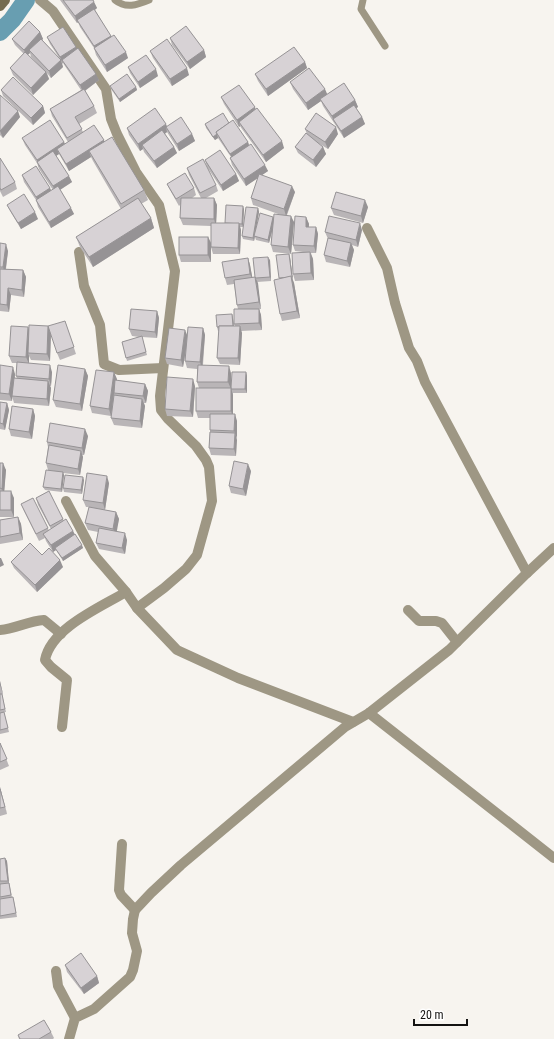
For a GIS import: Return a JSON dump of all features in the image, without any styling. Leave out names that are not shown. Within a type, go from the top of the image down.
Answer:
[{"type":"main road","points":[[0,6],[5,0]]},
{"type":"street","points":[[40,0],[52,11],[106,88],[111,119],[117,134],[136,172],[159,205],[175,271],[160,396],[161,410],[168,419],[196,446],[209,467],[212,501],[197,555],[186,569],[137,608]]},
{"type":"street","points":[[367,228],[386,268],[409,348],[417,361],[425,382],[527,572]]},
{"type":"street","points":[[79,252],[84,286],[100,325],[104,364],[119,370],[164,368]]},
{"type":"street","points":[[66,501],[95,556],[126,592],[137,608],[177,650],[238,678],[353,722]]},
{"type":"street","points":[[75,1018],[94,1010],[130,977],[137,951],[132,933],[133,919],[136,910],[151,893],[181,865],[345,727],[370,713],[457,642],[527,572],[554,548]]},
{"type":"street","points":[[62,727],[67,680],[51,667],[46,660],[47,652],[66,628],[90,612],[126,592]]},
{"type":"street","points":[[408,610],[419,621],[436,621],[442,623],[457,642]]},
{"type":"street","points":[[0,630],[12,629],[33,621],[44,620],[61,634]]},
{"type":"street","points":[[370,713],[554,858]]},
{"type":"street","points":[[122,844],[119,890],[121,895],[136,910]]},
{"type":"street","points":[[56,971],[58,986],[75,1018],[69,1039]]},
{"type":"lane","points":[[115,0],[120,4],[129,6],[149,0]]},
{"type":"lane","points":[[363,0],[361,9],[386,46]]},
{"type":"building","points":[[63,0],[93,0],[94,2],[75,16]]},
{"type":"building","points":[[94,9],[111,36],[94,46],[77,20]]},
{"type":"building","points":[[29,21],[40,32],[24,50],[12,39]]},
{"type":"building","points":[[186,26],[204,50],[187,62],[170,38]]},
{"type":"building","points":[[63,27],[76,47],[60,57],[47,37]]},
{"type":"building","points":[[114,35],[126,52],[105,65],[94,48]]},
{"type":"building","points":[[41,39],[61,60],[49,71],[29,50]]},
{"type":"building","points":[[167,39],[187,68],[170,79],[150,51]]},
{"type":"building","points":[[294,47],[305,62],[266,89],[255,74]]},
{"type":"building","points":[[78,48],[96,74],[80,85],[62,60]]},
{"type":"building","points":[[25,52],[46,72],[31,88],[10,68]]},
{"type":"building","points":[[146,55],[156,69],[138,82],[128,67]]},
{"type":"building","points":[[309,68],[325,89],[306,103],[290,82]]},
{"type":"building","points":[[127,74],[136,87],[119,99],[110,86]]},
{"type":"building","points":[[13,77],[43,106],[31,118],[1,90]]},
{"type":"building","points":[[344,83],[355,100],[332,116],[320,99]]},
{"type":"building","points":[[239,85],[255,107],[237,120],[221,97]]},
{"type":"building","points":[[84,89],[94,106],[75,117],[82,129],[67,138],[50,109]]},
{"type":"building","points":[[0,95],[18,111],[0,131]]},
{"type":"building","points":[[354,105],[362,117],[341,131],[333,119]]},
{"type":"building","points":[[155,108],[166,124],[138,144],[127,128]]},
{"type":"building","points":[[257,108],[282,141],[263,155],[239,122]]},
{"type":"building","points":[[223,113],[229,123],[216,132],[217,134],[213,137],[205,124]]},
{"type":"building","points":[[316,113],[336,127],[325,142],[305,129]]},
{"type":"building","points":[[181,117],[192,134],[177,144],[166,127]]},
{"type":"building","points":[[50,120],[64,142],[37,160],[22,138]]},
{"type":"building","points":[[233,120],[248,142],[230,154],[216,132]]},
{"type":"building","points":[[94,125],[104,140],[66,164],[57,149]]},
{"type":"building","points":[[162,130],[174,147],[154,161],[142,145]]},
{"type":"building","points":[[306,133],[323,147],[313,160],[295,147]]},
{"type":"building","points":[[112,137],[144,190],[121,204],[89,151]]},
{"type":"building","points":[[251,144],[265,165],[244,179],[230,158]]},
{"type":"building","points":[[220,150],[236,174],[221,185],[205,160]]},
{"type":"building","points":[[53,151],[69,176],[53,186],[37,162]]},
{"type":"building","points":[[0,158],[15,182],[1,190],[0,188]]},
{"type":"building","points":[[203,159],[216,185],[200,193],[187,168]]},
{"type":"building","points":[[36,166],[50,188],[36,197],[22,175]]},
{"type":"building","points":[[185,173],[194,188],[176,199],[167,184]]},
{"type":"building","points":[[259,174],[292,186],[284,209],[251,198]]},
{"type":"building","points":[[58,186],[71,208],[49,222],[36,200]]},
{"type":"building","points":[[336,192],[365,200],[361,216],[331,208]]},
{"type":"building","points":[[24,194],[35,212],[18,223],[7,205]]},
{"type":"building","points":[[138,198],[151,218],[89,257],[76,237]]},
{"type":"building","points":[[181,198],[214,198],[214,219],[180,218]]},
{"type":"building","points":[[226,205],[243,206],[242,224],[225,223]]},
{"type":"building","points":[[246,207],[258,208],[253,238],[242,236]]},
{"type":"building","points":[[260,213],[273,217],[268,240],[254,236]]},
{"type":"building","points":[[274,214],[291,216],[288,247],[271,245]]},
{"type":"building","points":[[295,216],[306,217],[306,227],[316,227],[314,246],[293,245]]},
{"type":"building","points":[[329,216],[360,223],[356,240],[325,232]]},
{"type":"building","points":[[211,223],[239,223],[238,248],[211,247]]},
{"type":"building","points":[[179,237],[208,237],[208,255],[179,255]]},
{"type":"building","points":[[328,238],[351,243],[347,261],[324,255]]},
{"type":"building","points":[[0,243],[6,244],[3,267],[0,267]]},
{"type":"building","points":[[310,252],[311,273],[293,274],[292,253]]},
{"type":"building","points":[[289,254],[292,277],[279,278],[276,255]]},
{"type":"building","points":[[268,257],[270,277],[256,278],[253,258]]},
{"type":"building","points":[[248,258],[250,274],[225,278],[222,262]]},
{"type":"building","points":[[0,269],[23,270],[22,290],[8,288],[7,305],[0,304]]},
{"type":"building","points":[[291,276],[297,311],[280,314],[274,280]]},
{"type":"building","points":[[255,277],[259,302],[237,305],[234,280]]},
{"type":"building","points":[[131,309],[157,311],[155,332],[129,329]]},
{"type":"building","points":[[234,309],[259,309],[259,323],[234,324]]},
{"type":"building","points":[[232,314],[233,326],[217,327],[216,315]]},
{"type":"building","points":[[65,321],[74,347],[57,353],[48,326]]},
{"type":"building","points":[[29,325],[48,326],[47,354],[28,353]]},
{"type":"building","points":[[11,326],[28,327],[26,357],[9,356]]},
{"type":"building","points":[[219,326],[240,326],[238,358],[217,358]]},
{"type":"building","points":[[188,327],[203,328],[200,362],[185,361]]},
{"type":"building","points":[[169,328],[185,330],[181,360],[165,358]]},
{"type":"building","points":[[142,336],[146,352],[126,358],[122,342]]},
{"type":"building","points":[[17,362],[50,365],[49,379],[16,376]]},
{"type":"building","points":[[0,365],[13,367],[9,394],[0,393]]},
{"type":"building","points":[[58,365],[85,369],[80,404],[53,400]]},
{"type":"building","points":[[198,365],[229,366],[228,382],[197,382]]},
{"type":"building","points":[[96,370],[114,372],[109,409],[90,406]]},
{"type":"building","points":[[232,372],[246,372],[245,389],[231,389]]},
{"type":"building","points":[[167,377],[193,379],[190,411],[165,409]]},
{"type":"building","points":[[14,378],[48,381],[47,399],[12,396]]},
{"type":"building","points":[[115,380],[145,384],[143,396],[114,393]]},
{"type":"building","points":[[196,388],[231,388],[231,411],[196,411]]},
{"type":"building","points":[[114,395],[142,399],[140,421],[111,418]]},
{"type":"building","points":[[0,402],[7,403],[3,424],[0,423]]},
{"type":"building","points":[[12,406],[33,409],[29,432],[9,429]]},
{"type":"building","points":[[210,414],[235,414],[234,431],[210,430]]},
{"type":"building","points":[[50,423],[85,429],[82,448],[47,442]]},
{"type":"building","points":[[210,432],[235,433],[234,449],[209,448]]},
{"type":"building","points":[[49,445],[81,451],[78,469],[46,463]]},
{"type":"building","points":[[234,461],[248,464],[243,489],[229,486]]},
{"type":"building","points":[[0,463],[3,463],[2,489],[0,488]]},
{"type":"building","points":[[46,470],[63,472],[61,489],[43,487]]},
{"type":"building","points":[[87,473],[107,476],[103,503],[83,500]]},
{"type":"building","points":[[65,475],[83,477],[81,490],[63,488]]},
{"type":"building","points":[[0,491],[11,491],[11,510],[0,510]]},
{"type":"building","points":[[49,491],[63,519],[50,526],[36,498]]},
{"type":"building","points":[[33,498],[48,528],[36,534],[21,504]]},
{"type":"building","points":[[89,507],[116,512],[113,529],[85,523]]},
{"type":"building","points":[[18,517],[20,533],[0,537],[0,520]]},
{"type":"building","points":[[66,519],[73,531],[51,545],[43,534]]},
{"type":"building","points":[[99,528],[125,533],[122,548],[96,543]]},
{"type":"building","points":[[75,534],[82,545],[62,558],[55,548]]},
{"type":"building","points":[[30,543],[42,555],[49,548],[60,560],[35,585],[11,562]]},
{"type":"building","points":[[0,694],[2,694],[5,709],[0,710]]},
{"type":"building","points":[[4,712],[8,728],[0,730],[0,713]]},
{"type":"building","points":[[0,743],[7,759],[0,762]]},
{"type":"building","points":[[0,789],[5,807],[0,808]]},
{"type":"building","points":[[5,858],[8,881],[0,881],[0,859]]},
{"type":"building","points":[[9,883],[11,895],[0,897],[0,884]]},
{"type":"building","points":[[13,897],[16,913],[0,916],[0,899]]},
{"type":"building","points":[[81,953],[97,976],[81,988],[65,965]]},
{"type":"building","points":[[44,1020],[51,1032],[39,1039],[20,1039],[18,1035]]},
{"type":"waterway","points":[[0,32],[12,20],[26,0]]}]
